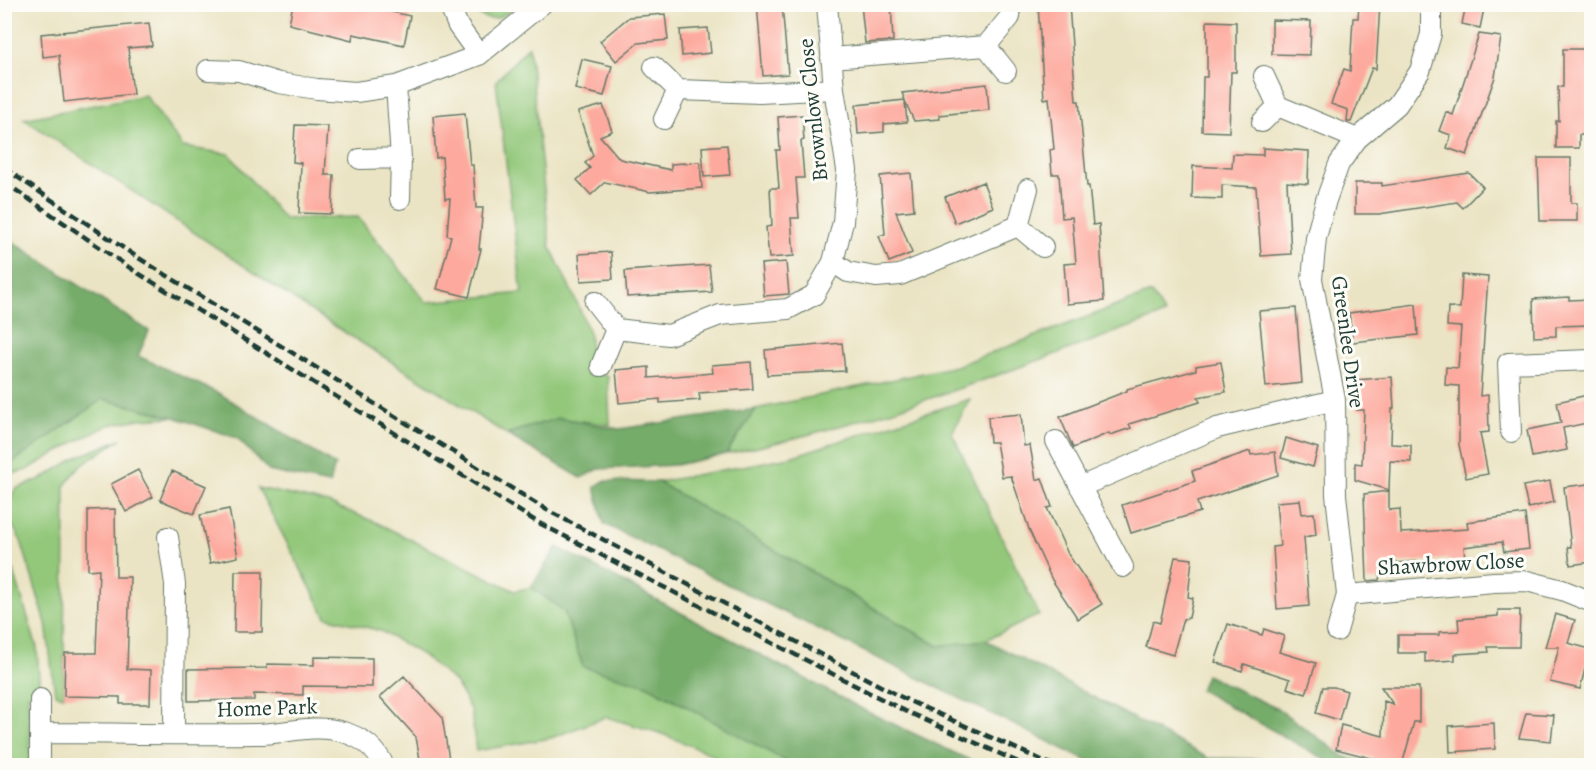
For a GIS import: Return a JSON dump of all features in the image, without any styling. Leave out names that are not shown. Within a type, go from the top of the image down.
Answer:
[{"type":"street","points":[[449,4],[458,26],[479,55]]},
{"type":"street","points":[[208,70],[239,71],[279,83],[317,89],[356,92],[396,86],[479,55],[542,4]]},
{"type":"street","name":"Brownlow Close","points":[[616,329],[669,334],[720,315],[788,309],[814,295],[833,262],[843,222],[848,170],[834,90],[827,4]]},
{"type":"street","name":"Greenlee Drive","points":[[1337,631],[1347,595],[1336,495],[1335,400],[1312,279],[1316,238],[1326,200],[1340,164],[1357,139],[1397,105],[1420,71],[1431,34],[1431,4]]},
{"type":"street","points":[[831,58],[986,46],[1010,17]]},
{"type":"street","points":[[986,46],[1006,71]]},
{"type":"street","points":[[654,67],[678,90],[760,93],[834,90]]},
{"type":"street","points":[[1264,76],[1278,106],[1357,139]]},
{"type":"street","points":[[396,86],[401,158],[400,199]]},
{"type":"street","points":[[664,119],[678,90]]},
{"type":"street","points":[[1262,122],[1278,106]]},
{"type":"street","points":[[360,159],[401,158]]},
{"type":"street","points":[[1018,226],[1028,189]]},
{"type":"street","points":[[833,262],[848,272],[876,277],[900,276],[1018,226]]},
{"type":"street","points":[[1018,226],[1044,246]]},
{"type":"street","points":[[594,302],[616,329],[601,366]]},
{"type":"street","points":[[1511,432],[1508,363],[1592,360]]},
{"type":"street","points":[[1080,487],[1217,428],[1335,400]]},
{"type":"street","points":[[1056,441],[1123,567]]},
{"type":"street","points":[[168,537],[174,584],[174,734]]},
{"type":"street","name":"Shawbrow Close","points":[[1347,595],[1527,581],[1562,590],[1592,602]]},
{"type":"street","points":[[40,699],[40,765]]},
{"type":"street","name":"Home Park","points":[[40,733],[259,734],[313,728],[329,729],[350,734],[367,743],[375,750],[384,765]]},
{"type":"green space","points":[[467,5],[516,5],[503,15],[492,19],[480,16]]},
{"type":"green space","points":[[529,46],[550,246],[590,335],[590,369],[608,377],[610,425],[559,418],[506,434],[319,316],[24,119],[145,95],[183,147],[229,154],[284,219],[358,217],[426,302],[522,293],[496,81]]},
{"type":"green space","points":[[4,236],[149,331],[138,356],[220,394],[335,465],[329,484],[269,471],[237,438],[174,417],[103,399],[9,465],[5,464]]},
{"type":"green space","points":[[1151,293],[1165,314],[893,410],[838,427],[726,454],[756,409],[956,366]]},
{"type":"green space","points":[[103,399],[174,417],[140,419],[109,425],[27,470],[5,476],[5,464],[9,465]]},
{"type":"green space","points":[[970,399],[952,433],[1039,615],[986,640],[939,646],[658,482],[790,457]]},
{"type":"green space","points":[[756,409],[726,454],[676,465],[599,469],[581,478],[506,434],[559,418],[619,429]]},
{"type":"green space","points":[[121,439],[82,464],[65,485],[64,696],[55,694],[46,623],[21,541],[8,517],[9,502],[15,489],[43,478],[75,458]]},
{"type":"green space","points":[[604,481],[658,482],[938,646],[986,640],[1208,758],[1263,759],[1279,765],[1096,765],[604,524],[595,487]]},
{"type":"green space","points":[[258,488],[328,503],[375,522],[515,591],[531,587],[564,611],[583,667],[647,685],[793,765],[725,765],[711,754],[660,733],[606,717],[551,738],[476,751],[471,711],[455,682],[421,654],[381,631],[326,617]]},
{"type":"green space","points":[[557,547],[866,711],[980,765],[793,765],[647,685],[583,667],[564,611],[531,587]]},
{"type":"green space","points":[[4,549],[11,562],[37,648],[40,693],[28,694],[31,765],[5,765]]},
{"type":"green space","points":[[1206,675],[1278,709],[1345,757],[1378,765],[1335,765],[1200,690]]},
{"type":"building","points":[[293,4],[357,4],[410,16],[404,45],[353,34],[352,40],[289,24]]},
{"type":"building","points":[[757,4],[782,4],[788,74],[763,76]]},
{"type":"building","points":[[861,4],[891,4],[893,41],[865,43]]},
{"type":"building","points":[[1038,4],[1069,4],[1076,101],[1079,101],[1093,225],[1099,224],[1104,301],[1067,304],[1064,264],[1076,263],[1072,217],[1062,218],[1059,174],[1052,174],[1050,150],[1054,149],[1049,98],[1044,99]]},
{"type":"building","points":[[1359,4],[1380,4],[1376,69],[1372,68],[1351,122],[1347,122],[1348,110],[1331,104],[1344,69],[1350,71],[1353,18],[1358,18]]},
{"type":"building","points":[[1466,4],[1485,4],[1480,28],[1462,24]]},
{"type":"building","points":[[665,14],[668,40],[638,43],[616,61],[600,41],[629,17]]},
{"type":"building","points":[[1272,20],[1311,21],[1310,55],[1272,54]]},
{"type":"building","points":[[1207,21],[1236,22],[1236,72],[1231,72],[1229,132],[1202,131],[1203,77],[1207,77]]},
{"type":"building","points":[[149,23],[152,46],[128,48],[133,94],[64,102],[59,55],[43,57],[41,34]]},
{"type":"building","points":[[708,28],[711,53],[682,56],[680,30]]},
{"type":"building","points":[[1479,34],[1501,37],[1495,77],[1467,155],[1447,148],[1451,135],[1439,131],[1446,112],[1453,115]]},
{"type":"building","points":[[1563,49],[1590,49],[1587,135],[1579,135],[1579,148],[1556,148],[1556,121],[1559,121],[1558,87],[1563,87]]},
{"type":"building","points":[[582,59],[612,66],[604,96],[575,89]]},
{"type":"building","points":[[987,84],[989,110],[939,115],[940,119],[914,121],[905,101],[907,122],[884,124],[884,132],[858,134],[856,105],[905,100],[902,93]]},
{"type":"building","points":[[603,105],[612,131],[600,136],[620,159],[671,170],[671,164],[700,162],[702,188],[650,192],[605,182],[591,195],[577,180],[590,168],[585,163],[593,156],[578,112]]},
{"type":"building","points":[[465,113],[470,165],[473,165],[476,208],[483,208],[479,249],[481,249],[469,297],[437,289],[451,236],[447,235],[450,198],[445,199],[442,157],[436,158],[433,116]]},
{"type":"building","points":[[802,115],[804,140],[801,141],[804,178],[796,178],[799,218],[791,218],[794,256],[769,258],[766,227],[772,226],[770,188],[779,188],[776,150],[780,150],[778,117]]},
{"type":"building","points":[[295,125],[328,126],[325,175],[334,175],[332,214],[299,213],[301,163],[293,162]]},
{"type":"building","points":[[727,145],[730,175],[704,177],[702,147]]},
{"type":"building","points":[[1263,148],[1309,151],[1308,184],[1287,182],[1291,254],[1261,256],[1256,187],[1222,185],[1222,199],[1192,198],[1193,166],[1232,168],[1233,154],[1263,155]]},
{"type":"building","points":[[1538,158],[1571,158],[1571,203],[1577,203],[1577,221],[1540,221]]},
{"type":"building","points":[[911,173],[914,210],[896,212],[912,253],[889,262],[879,236],[885,234],[880,176]]},
{"type":"building","points":[[1469,173],[1483,187],[1463,208],[1457,202],[1379,214],[1355,214],[1355,183],[1382,183],[1382,186]]},
{"type":"building","points":[[983,182],[993,207],[955,223],[945,197]]},
{"type":"building","points":[[611,252],[613,279],[581,281],[579,254]]},
{"type":"building","points":[[786,262],[789,294],[764,296],[761,264]]},
{"type":"building","points":[[709,265],[712,292],[627,297],[625,271]]},
{"type":"building","points":[[1462,275],[1488,277],[1480,396],[1488,395],[1489,432],[1480,433],[1488,474],[1466,478],[1459,445],[1459,386],[1445,385],[1446,367],[1458,368],[1461,327],[1447,326],[1448,307],[1460,308]]},
{"type":"building","points":[[1569,297],[1569,300],[1592,299],[1592,325],[1556,326],[1556,336],[1534,337],[1533,299]]},
{"type":"building","points":[[1416,304],[1418,335],[1353,342],[1349,313]]},
{"type":"building","points":[[1296,308],[1302,383],[1266,387],[1259,311]]},
{"type":"building","points":[[842,343],[845,371],[767,375],[765,350]]},
{"type":"building","points":[[751,362],[753,389],[699,393],[700,400],[660,403],[660,399],[619,403],[616,370],[649,367],[649,378],[713,373],[712,365]]},
{"type":"building","points":[[1221,362],[1226,392],[1198,397],[1200,402],[1129,424],[1131,428],[1110,435],[1109,433],[1073,448],[1060,417],[1127,391],[1127,389],[1196,370],[1196,366]]},
{"type":"building","points":[[1392,377],[1394,408],[1392,409],[1391,444],[1411,445],[1411,462],[1390,461],[1389,490],[1355,480],[1355,463],[1362,464],[1364,410],[1357,410],[1356,380]]},
{"type":"building","points":[[1592,394],[1592,422],[1563,428],[1567,450],[1532,457],[1527,430],[1561,423],[1557,402]]},
{"type":"building","points":[[1021,414],[1024,446],[1030,445],[1036,480],[1042,478],[1052,507],[1047,508],[1068,554],[1102,604],[1078,619],[1052,580],[1030,532],[1011,476],[1002,477],[996,442],[990,442],[988,417]]},
{"type":"building","points":[[1286,438],[1318,448],[1313,467],[1281,458]]},
{"type":"building","points":[[1250,451],[1251,455],[1275,452],[1278,475],[1197,502],[1200,512],[1131,533],[1122,505],[1195,481],[1192,471]]},
{"type":"building","points":[[138,470],[153,497],[126,512],[111,484]]},
{"type":"building","points":[[172,471],[206,486],[194,514],[160,500]]},
{"type":"building","points":[[1550,481],[1554,502],[1528,508],[1523,486]]},
{"type":"building","points":[[1588,484],[1592,514],[1592,562],[1570,565],[1568,547],[1571,547],[1564,487]]},
{"type":"building","points":[[1389,491],[1389,510],[1400,509],[1401,533],[1468,529],[1467,522],[1525,514],[1529,549],[1504,552],[1502,542],[1464,547],[1465,561],[1448,562],[1448,559],[1383,564],[1379,580],[1367,581],[1364,494]]},
{"type":"building","points":[[1300,500],[1302,514],[1314,513],[1316,535],[1304,537],[1309,606],[1277,609],[1273,547],[1280,546],[1276,502]]},
{"type":"building","points":[[115,509],[116,577],[130,577],[127,669],[151,670],[150,704],[120,704],[120,697],[64,696],[65,653],[96,653],[99,569],[88,570],[88,510]]},
{"type":"building","points":[[229,509],[238,557],[210,563],[200,515]]},
{"type":"building","points":[[1175,557],[1192,559],[1188,597],[1193,598],[1189,618],[1183,619],[1173,655],[1146,647],[1153,621],[1160,623]]},
{"type":"building","points":[[235,571],[263,571],[262,632],[234,632]]},
{"type":"building","points":[[1498,610],[1520,610],[1519,647],[1488,647],[1489,652],[1455,654],[1455,660],[1425,662],[1425,653],[1398,653],[1398,635],[1439,635],[1439,632],[1459,631],[1458,619],[1498,616]]},
{"type":"building","points":[[1555,614],[1575,620],[1568,643],[1590,649],[1580,689],[1550,682],[1559,647],[1545,647]]},
{"type":"building","points":[[1228,624],[1262,635],[1264,629],[1284,636],[1279,652],[1316,663],[1306,694],[1287,688],[1290,679],[1244,664],[1242,671],[1215,662]]},
{"type":"building","points":[[314,657],[372,658],[372,687],[303,686],[303,695],[254,694],[254,700],[188,701],[188,669],[267,668],[267,664],[314,665]]},
{"type":"building","points":[[404,676],[442,717],[450,765],[421,765],[416,737],[380,697]]},
{"type":"building","points":[[1323,687],[1334,687],[1347,691],[1339,720],[1316,713]]},
{"type":"building","points":[[1381,687],[1419,687],[1419,722],[1414,722],[1402,765],[1378,763],[1379,760],[1336,749],[1341,725],[1383,736],[1384,701],[1393,704]]},
{"type":"building","points":[[1526,713],[1554,715],[1551,741],[1519,738]]},
{"type":"building","points":[[1494,723],[1495,749],[1450,752],[1449,726]]},
{"type":"railway","points":[[4,168],[137,257],[547,510],[907,700],[1055,766]]},
{"type":"railway","points":[[4,182],[130,268],[537,522],[903,710],[1027,766]]}]
